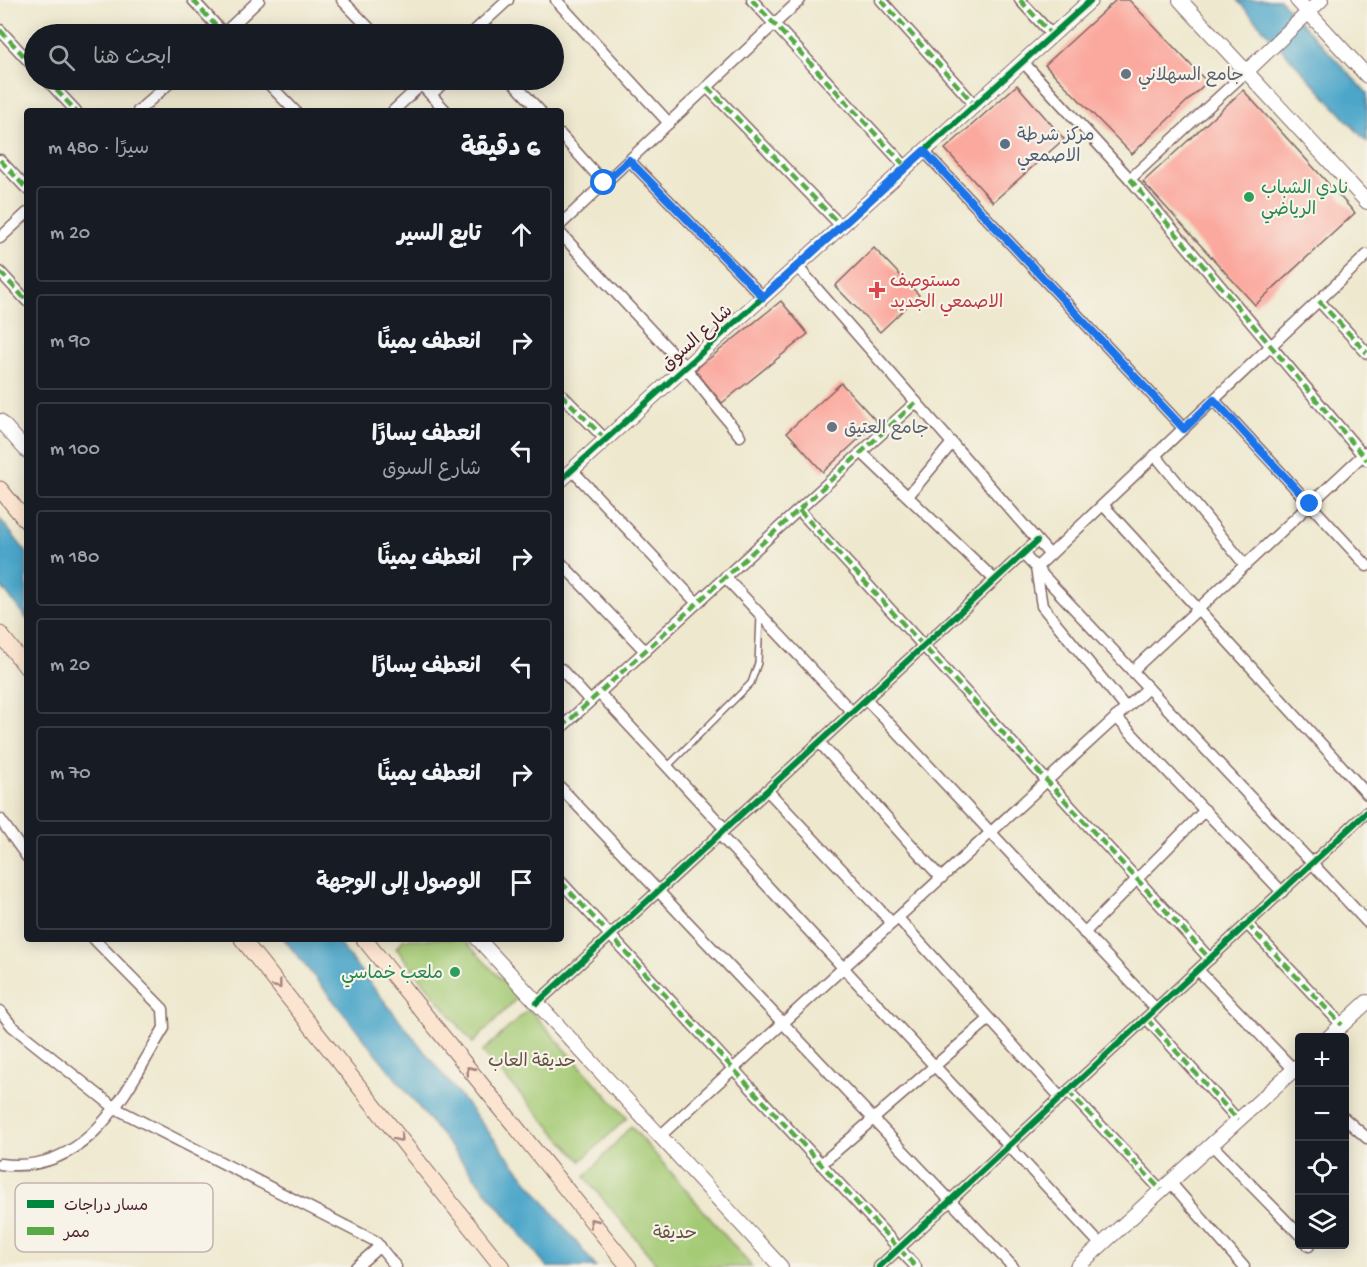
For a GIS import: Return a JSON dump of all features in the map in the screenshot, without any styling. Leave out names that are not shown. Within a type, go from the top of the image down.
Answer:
[{"type":"main road","points":[[0,489],[24,518]]},
{"type":"main road","points":[[0,634],[24,664]]},
{"type":"main road","points":[[244,942],[502,1267]]},
{"type":"main road","points":[[366,942],[629,1267]]},
{"type":"street","points":[[193,0],[214,24]]},
{"type":"street","points":[[234,24],[259,0]]},
{"type":"street","points":[[342,0],[365,24]]},
{"type":"street","points":[[482,24],[508,0]]},
{"type":"street","points":[[556,0],[669,123]]},
{"type":"street","points":[[752,0],[906,167]]},
{"type":"street","points":[[564,221],[800,0]]},
{"type":"street","points":[[880,0],[975,105]]},
{"type":"street","points":[[1020,0],[1053,35]]},
{"type":"street","name":"شارع السوق","points":[[566,475],[1091,0]]},
{"type":"street","points":[[1180,0],[1367,202]]},
{"type":"street","points":[[1297,0],[1367,76]]},
{"type":"street","points":[[1130,179],[1321,0]]},
{"type":"street","points":[[0,30],[24,56]]},
{"type":"street","points":[[1023,62],[1130,179],[1365,456],[1310,504],[1132,671]]},
{"type":"street","points":[[707,87],[841,226]]},
{"type":"street","points":[[56,90],[73,108]]},
{"type":"street","points":[[141,108],[162,90]]},
{"type":"street","points":[[275,90],[292,108]]},
{"type":"street","points":[[396,108],[412,90]]},
{"type":"street","points":[[426,90],[443,108]]},
{"type":"street","points":[[431,95],[436,90]]},
{"type":"street","points":[[520,90],[537,108]]},
{"type":"street","points":[[564,138],[604,183]]},
{"type":"street","points":[[924,151],[1184,429]]},
{"type":"street","points":[[0,160],[24,186]]},
{"type":"street","points":[[629,160],[763,297]]},
{"type":"street","points":[[0,238],[24,216]]},
{"type":"street","points":[[564,237],[685,367],[740,436]]},
{"type":"street","points":[[1036,568],[1367,255]]},
{"type":"street","points":[[797,266],[1050,555]]},
{"type":"street","points":[[0,272],[24,298]]},
{"type":"street","points":[[1318,301],[1367,353]]},
{"type":"street","points":[[564,397],[605,440]]},
{"type":"street","points":[[1214,400],[1367,566]]},
{"type":"street","points":[[564,725],[916,402]]},
{"type":"street","points":[[0,421],[24,448]]},
{"type":"street","points":[[908,496],[952,443]]},
{"type":"street","points":[[861,452],[995,580]]},
{"type":"street","points":[[1155,455],[1245,565]]},
{"type":"street","points":[[566,475],[697,603]]},
{"type":"street","points":[[1103,505],[1367,794]]},
{"type":"street","points":[[798,510],[1210,959]]},
{"type":"street","points":[[537,1003],[1037,541]]},
{"type":"street","points":[[1023,554],[1367,922]]},
{"type":"street","points":[[564,566],[645,651]]},
{"type":"street","points":[[1036,568],[1042,606],[1126,708]]},
{"type":"street","points":[[725,577],[852,711]]},
{"type":"street","points":[[564,671],[595,697],[667,767],[843,968],[936,1065],[1008,1147],[1101,1245]]},
{"type":"street","points":[[660,1136],[1148,688]]},
{"type":"street","points":[[866,699],[1156,1009]]},
{"type":"street","points":[[1116,717],[1282,892]]},
{"type":"street","points":[[819,742],[941,878]]},
{"type":"street","points":[[767,790],[895,920],[988,1020],[1064,1094],[1166,1186],[1244,1267]]},
{"type":"street","points":[[564,791],[1013,1267]]},
{"type":"street","points":[[1084,933],[1205,810]]},
{"type":"street","points":[[879,1267],[1367,812]]},
{"type":"street","points":[[0,819],[24,853]]},
{"type":"street","points":[[564,885],[916,1267]]},
{"type":"street","points":[[1247,924],[1342,1025]]},
{"type":"street","points":[[0,1164],[45,1162],[74,1150],[102,1126],[164,1028],[163,1009],[97,942]]},
{"type":"street","points":[[481,942],[781,1267]]},
{"type":"street","points":[[1198,970],[1295,1068]]},
{"type":"street","points":[[1333,1033],[1367,1002]]},
{"type":"street","points":[[0,1011],[12,1026],[115,1108],[375,1241],[396,1267]]},
{"type":"street","points":[[1147,1018],[1238,1120]]},
{"type":"street","points":[[821,1164],[988,1020]]},
{"type":"street","points":[[1077,1267],[1211,1144],[1295,1072]]},
{"type":"street","points":[[1349,1122],[1367,1138]]},
{"type":"street","points":[[1211,1144],[1295,1231]]},
{"type":"street","points":[[356,1267],[380,1246]]},
{"type":"lane","points":[[667,767],[751,683],[758,663],[760,614]]},
{"type":"green space","name":"ملعب خماسي","points":[[401,942],[466,942],[518,997],[473,1043],[396,948]]},
{"type":"green space","name":"حديقة العاب","points":[[529,1009],[627,1118],[581,1161],[482,1052]]},
{"type":"green space","name":"حديقة","points":[[631,1126],[752,1267],[659,1267],[585,1177]]},
{"type":"water","points":[[1237,0],[1280,0],[1367,93],[1367,142]]},
{"type":"water","points":[[0,519],[24,549],[24,615],[0,585]]},
{"type":"water","points":[[286,942],[337,942],[596,1267],[547,1267]]},
{"type":"building","name":"جامع السهلاني","points":[[1116,0],[1129,0],[1207,82],[1132,154],[1045,65]]},
{"type":"building","name":"مركز شرطة الاصمعي","points":[[1017,85],[1064,139],[993,202],[945,149]]},
{"type":"building","name":"نادي الشباب الرياضي","points":[[1243,90],[1355,213],[1255,305],[1143,182]]},
{"type":"building","name":"مستوصف الاصمعي الجديد","points":[[874,248],[919,295],[880,332],[835,286]]},
{"type":"building","points":[[781,301],[808,334],[722,403],[695,370]]},
{"type":"building","name":"جامع العتيق","points":[[841,383],[877,422],[823,472],[787,432]]},
{"type":"marked path","points":[[193,0],[214,24]]},
{"type":"marked path","points":[[752,0],[906,167]]},
{"type":"marked path","points":[[881,0],[975,105]]},
{"type":"marked path","points":[[1020,0],[1052,35]]},
{"type":"marked path","points":[[0,30],[24,56]]},
{"type":"marked path","points":[[707,87],[841,226]]},
{"type":"marked path","points":[[56,90],[73,108]]},
{"type":"marked path","points":[[0,160],[24,186]]},
{"type":"marked path","points":[[1130,179],[1367,460]]},
{"type":"marked path","points":[[0,272],[24,298]]},
{"type":"marked path","points":[[1319,301],[1367,353]]},
{"type":"marked path","points":[[564,397],[605,439]]},
{"type":"marked path","points":[[564,725],[916,402]]},
{"type":"marked path","points":[[799,510],[1210,959]]},
{"type":"marked path","points":[[564,885],[916,1267]]},
{"type":"marked path","points":[[1247,924],[1342,1025]]},
{"type":"marked path","points":[[1147,1019],[1238,1120]]},
{"type":"marked path","points":[[1068,1091],[1161,1190]]},
{"type":"cycle path","points":[[564,477],[1091,0]]},
{"type":"cycle path","points":[[537,1003],[1037,541]]},
{"type":"cycle path","points":[[879,1267],[1367,812]]},
{"type":"place","name":"جامع السهلاني","points":[[1126,74]]},
{"type":"place","name":"مركز شرطة الاصمعي","points":[[1005,144]]},
{"type":"place","name":"نادي الشباب الرياضي","points":[[1249,197]]},
{"type":"place","name":"مستوصف الاصمعي الجديد","points":[[877,290]]},
{"type":"place","name":"جامع العتيق","points":[[832,427]]},
{"type":"place","name":"ملعب خماسي","points":[[455,972]]},
{"type":"route","points":[[604,183],[629,160],[763,297],[924,151],[1184,429],[1214,400],[1310,504]]}]
